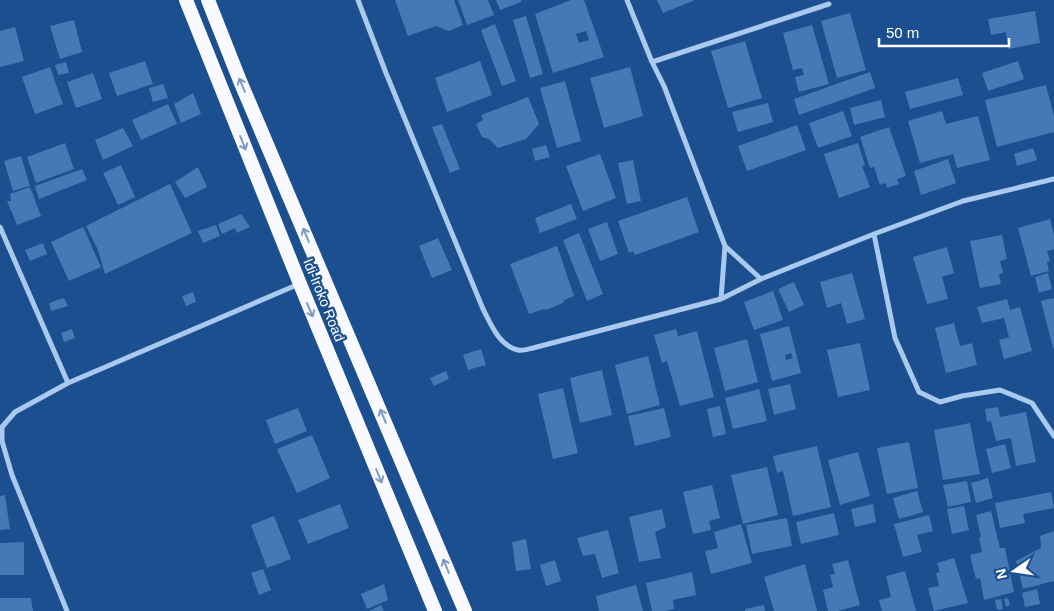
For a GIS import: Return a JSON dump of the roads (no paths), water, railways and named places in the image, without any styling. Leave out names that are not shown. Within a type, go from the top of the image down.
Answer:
[{"type":"highway","name":"Idi-Iroko Road","points":[[186,0],[300,284],[435,611]]},
{"type":"highway","points":[[208,0],[240,81],[465,611]]},
{"type":"street","points":[[358,0],[483,309],[497,336],[508,346],[518,351],[721,299],[760,279],[963,201],[1054,179]]},
{"type":"street","points":[[627,0],[652,62],[664,86],[725,246],[721,299]]},
{"type":"street","points":[[652,62],[829,4]]},
{"type":"street","points":[[0,227],[68,383]]},
{"type":"street","points":[[874,234],[895,338],[919,392],[940,402],[962,396],[1000,390],[1032,403],[1054,436]]},
{"type":"street","points":[[725,246],[760,279]]},
{"type":"street","points":[[67,611],[12,475],[2,441],[2,427],[16,412],[68,383],[300,284]]}]
